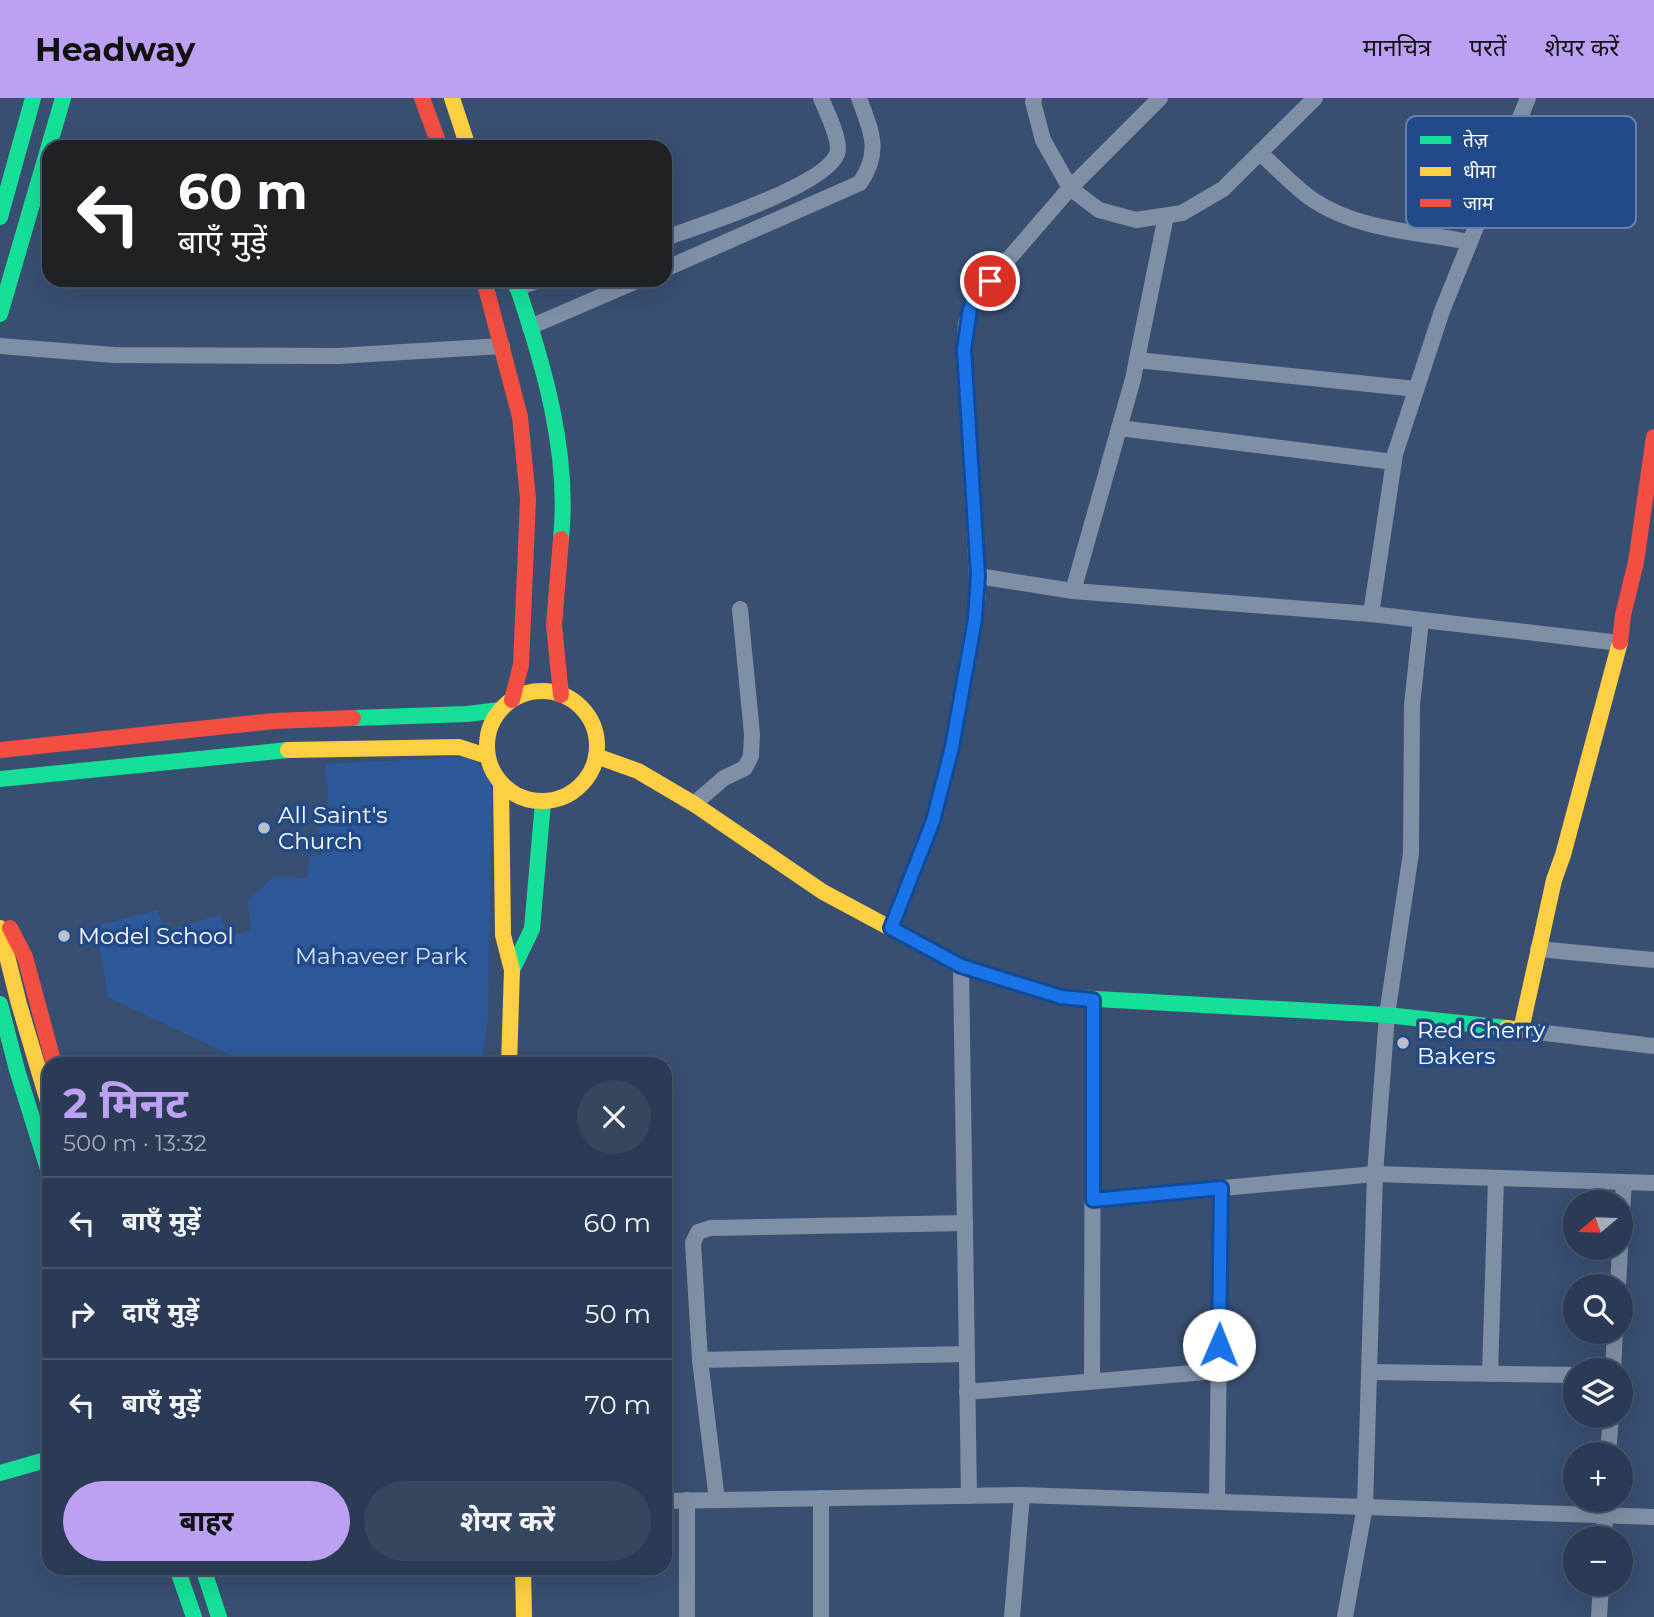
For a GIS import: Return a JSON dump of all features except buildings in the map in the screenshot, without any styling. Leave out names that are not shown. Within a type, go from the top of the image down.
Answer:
[{"type":"street","points":[[0,217],[33,98]]},
{"type":"street","points":[[51,140],[63,98]]},
{"type":"street","points":[[422,98],[437,140]]},
{"type":"street","points":[[452,98],[466,140]]},
{"type":"street","points":[[672,235],[761,203],[806,180],[832,162],[838,152],[838,144],[821,98]]},
{"type":"street","points":[[672,266],[860,183],[870,168],[874,151],[872,134],[859,98]]},
{"type":"street","points":[[1034,98],[1043,140],[1070,188],[1099,210],[1136,220],[1182,214],[1223,189],[1315,98]]},
{"type":"street","points":[[891,928],[933,821],[952,747],[978,596],[964,349],[968,317],[974,299],[1070,188],[1160,98]]},
{"type":"street","points":[[1521,116],[1528,98]]},
{"type":"street","points":[[1260,153],[1312,200],[1340,213],[1369,224],[1470,242]]},
{"type":"street","points":[[0,314],[42,170]]},
{"type":"street","points":[[1073,591],[1137,360],[1166,216]]},
{"type":"street","points":[[1371,614],[1394,462],[1442,311],[1476,228]]},
{"type":"street","points":[[486,287],[520,418],[528,499],[522,665],[506,705],[492,722],[487,739],[487,756],[501,784],[503,934],[512,970],[509,1057]]},
{"type":"street","points":[[517,287],[552,410],[563,505],[554,616],[554,661],[561,695]]},
{"type":"street","points":[[530,327],[623,287]]},
{"type":"street","points":[[0,346],[114,355],[338,356],[502,346]]},
{"type":"street","points":[[1137,360],[1416,389]]},
{"type":"street","points":[[1119,428],[1394,462]]},
{"type":"street","points":[[1521,1030],[1554,880],[1620,643],[1623,615],[1636,562],[1654,437]]},
{"type":"street","points":[[1636,562],[1654,564]]},
{"type":"street","points":[[978,576],[1073,591],[1371,614],[1620,643]]},
{"type":"street","points":[[694,804],[724,778],[745,768],[751,756],[752,734],[740,609]]},
{"type":"street","points":[[1345,1617],[1365,1506],[1375,1174],[1387,1015],[1411,853],[1412,705],[1422,620]]},
{"type":"street","points":[[0,750],[274,721],[467,713],[506,705],[525,694],[543,691],[561,695],[582,709],[595,731],[596,756],[586,780],[567,796],[543,802],[520,797],[501,784]]},
{"type":"street","points":[[0,779],[277,750],[459,747],[487,756]]},
{"type":"street","points":[[596,756],[638,771],[694,804],[823,892],[961,966],[1061,997],[1387,1015],[1654,1046]]},
{"type":"street","points":[[512,970],[532,929],[543,802]]},
{"type":"street","points":[[0,914],[25,957],[52,1057]]},
{"type":"street","points":[[0,928],[42,1081]]},
{"type":"street","points":[[1538,949],[1654,960]]},
{"type":"street","points":[[961,966],[969,1496]]},
{"type":"street","points":[[1092,1381],[1093,1000]]},
{"type":"street","points":[[0,1004],[42,1150]]},
{"type":"street","points":[[1093,1200],[1375,1174],[1654,1183]]},
{"type":"street","points":[[1490,1374],[1496,1178]]},
{"type":"street","points":[[1623,1190],[1624,1182]]},
{"type":"street","points":[[1217,1501],[1221,1188]]},
{"type":"street","points":[[717,1500],[700,1360],[693,1243],[698,1232],[965,1223]]},
{"type":"street","points":[[700,1360],[967,1354]]},
{"type":"street","points":[[967,1392],[1218,1371]]},
{"type":"street","points":[[1369,1372],[1563,1375]]},
{"type":"street","points":[[0,1473],[42,1461]]},
{"type":"street","points":[[1012,1617],[1022,1495]]},
{"type":"street","points":[[672,1501],[1022,1495],[1365,1506],[1563,1507]]},
{"type":"street","points":[[821,1498],[821,1617]]},
{"type":"street","points":[[687,1500],[687,1617]]},
{"type":"street","points":[[1630,1512],[1654,1517]]},
{"type":"street","points":[[179,1575],[194,1617]]},
{"type":"street","points":[[190,1575],[205,1617]]},
{"type":"street","points":[[205,1575],[219,1617]]},
{"type":"street","points":[[523,1575],[524,1617]]},
{"type":"street","points":[[1599,1617],[1600,1596]]},
{"type":"green space","name":"Mahaveer Park","points":[[473,757],[492,783],[488,1012],[483,1057],[234,1057],[108,997],[96,926],[157,910],[165,931],[220,915],[227,936],[251,931],[248,901],[273,877],[308,878],[310,856],[322,855],[316,805],[329,804],[325,764]]},
{"type":"traffic: fast","points":[[0,217],[33,98]]},
{"type":"traffic: fast","points":[[51,140],[63,98]]},
{"type":"traffic: fast","points":[[0,314],[42,170]]},
{"type":"traffic: fast","points":[[517,287],[544,375],[558,440],[562,473],[561,539]]},
{"type":"traffic: fast","points":[[353,718],[467,714],[500,710]]},
{"type":"traffic: fast","points":[[0,779],[288,750]]},
{"type":"traffic: fast","points":[[512,970],[532,929],[543,802]]},
{"type":"traffic: fast","points":[[1010,981],[1061,997],[1387,1015],[1507,1028]]},
{"type":"traffic: fast","points":[[0,1004],[42,1150]]},
{"type":"traffic: fast","points":[[0,1473],[42,1461]]},
{"type":"traffic: fast","points":[[179,1575],[194,1617]]},
{"type":"traffic: fast","points":[[205,1575],[219,1617]]},
{"type":"traffic: slow","points":[[452,98],[466,140]]},
{"type":"traffic: slow","points":[[1507,1028],[1521,1030],[1554,880],[1620,642]]},
{"type":"traffic: slow","points":[[542,691],[563,696],[581,707],[592,725],[597,746],[592,767],[581,785],[563,796],[542,801],[521,796],[503,785],[492,767],[487,746],[492,725],[503,707],[521,696],[542,691]]},
{"type":"traffic: slow","points":[[288,750],[459,747],[487,756]]},
{"type":"traffic: slow","points":[[596,756],[638,771],[694,804],[823,892],[961,966],[1010,981]]},
{"type":"traffic: slow","points":[[501,784],[503,935],[512,970],[509,1057]]},
{"type":"traffic: slow","points":[[0,928],[42,1081]]},
{"type":"traffic: slow","points":[[523,1575],[524,1617]]},
{"type":"traffic: jam","points":[[422,98],[437,140]]},
{"type":"traffic: jam","points":[[486,287],[520,417],[528,499],[521,665],[512,700]]},
{"type":"traffic: jam","points":[[1620,642],[1623,615],[1636,562],[1654,437]]},
{"type":"traffic: jam","points":[[561,539],[554,625],[561,695]]},
{"type":"traffic: jam","points":[[0,750],[274,721],[353,718]]},
{"type":"traffic: jam","points":[[10,928],[25,957],[52,1057]]},
{"type":"place","name":"All Saint's Church","points":[[264,828]]},
{"type":"place","name":"Model School","points":[[64,936]]},
{"type":"place","name":"Red Cherry Bakers","points":[[1403,1043]]},
{"type":"route","points":[[990,281],[974,299],[970,309],[964,349],[978,576],[975,619],[952,747],[933,821],[891,928],[961,966],[1061,997],[1093,1000],[1093,1200],[1221,1188],[1219,1345]]}]
